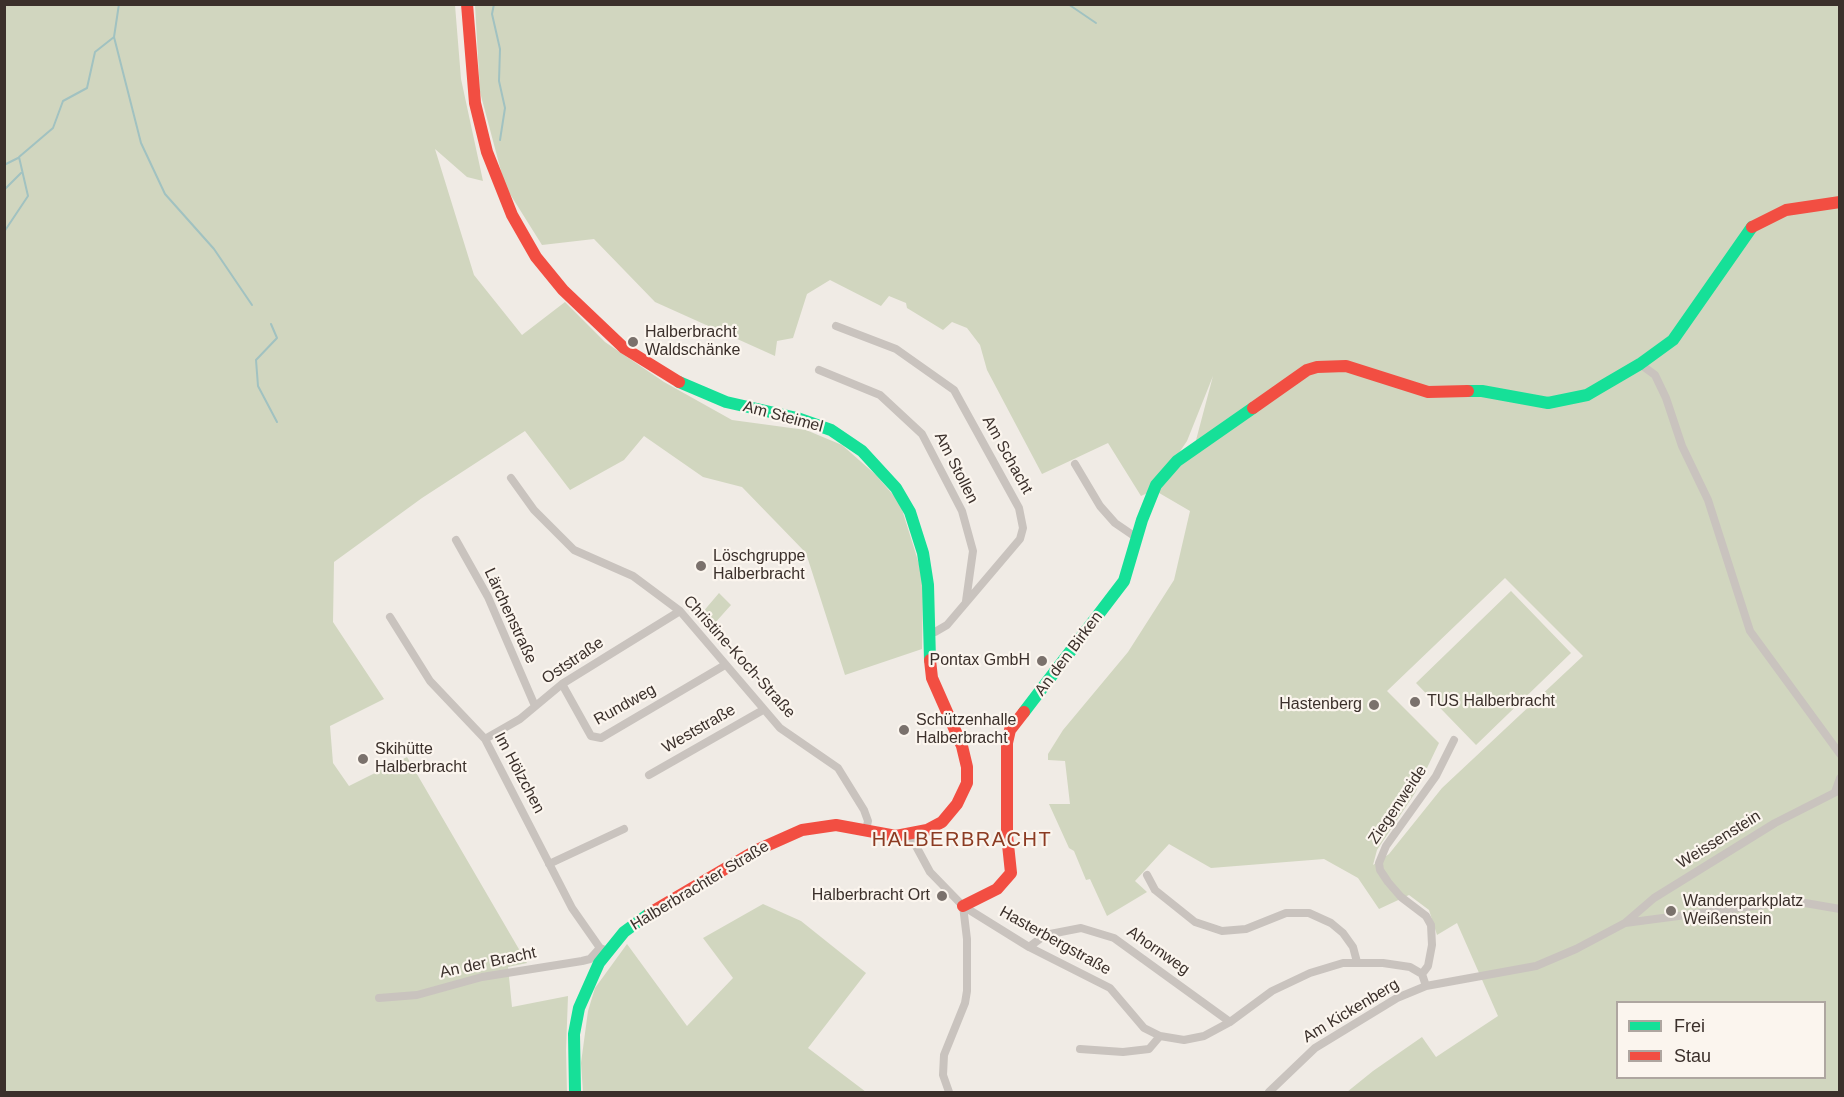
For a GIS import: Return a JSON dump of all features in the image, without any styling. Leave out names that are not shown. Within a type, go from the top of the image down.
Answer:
[{"type":"main road","name":"Am Steimel","points":[[467,4],[475,103],[498,186],[517,224],[549,274],[581,310],[624,348],[674,380],[712,397],[797,418],[831,430],[862,451],[884,471],[904,500],[921,543],[928,585],[928,633],[932,678],[962,746],[966,759],[967,783],[957,804],[942,822],[910,835]]},
{"type":"main road","points":[[1640,364],[1673,340],[1708,291],[1742,237],[1755,223],[1786,210],[1839,202]]},
{"type":"main road","name":"An den Birken","points":[[963,906],[997,889],[1011,873],[1007,826],[1006,743],[1010,730],[1124,581],[1156,485],[1177,461],[1257,408],[1307,370],[1317,367],[1346,366],[1428,392],[1489,392],[1548,403],[1574,400],[1587,395],[1640,364]]},
{"type":"main road","name":"Halberbrachter Straße","points":[[575,1092],[576,1021],[592,975],[603,949],[644,916],[774,842],[816,827],[836,825],[896,836],[910,835]]},
{"type":"street","name":"Am Schacht","points":[[836,326],[896,349],[954,390],[1019,508],[1023,528],[1020,539],[942,629],[928,633]]},
{"type":"street","points":[[1640,364],[1655,375],[1666,398],[1682,446],[1708,500],[1750,631],[1839,754]]},
{"type":"street","name":"Am Stollen","points":[[819,370],[880,395],[922,434],[962,511],[973,551],[966,601]]},
{"type":"street","points":[[1075,464],[1100,506],[1115,523],[1137,538]]},
{"type":"street","name":"Christine-Koch-Straße","points":[[511,478],[534,510],[574,550],[633,576],[680,611],[780,728],[838,768],[864,810],[868,821],[866,830]]},
{"type":"street","name":"Lärchenstraße","points":[[456,540],[488,597],[535,706]]},
{"type":"street","name":"Oststraße","points":[[485,739],[520,719],[562,684],[680,611]]},
{"type":"street","name":"Im Hölzchen","points":[[390,617],[430,681],[485,739],[573,908],[603,949]]},
{"type":"street","name":"Rundweg","points":[[562,684],[591,736],[596,738],[725,665]]},
{"type":"street","name":"Weststraße","points":[[649,775],[763,710]]},
{"type":"street","name":"Ziegenweide","points":[[1422,974],[1428,966],[1432,945],[1431,925],[1426,916],[1401,897],[1388,882],[1380,870],[1380,862],[1386,846],[1436,776],[1454,740]]},
{"type":"street","name":"Weissenstein","points":[[1625,923],[1654,898],[1774,823],[1837,791],[1839,778]]},
{"type":"street","points":[[549,864],[624,829]]},
{"type":"street","name":"Hasterbergstraße","points":[[910,835],[930,872],[963,906],[1029,947],[1110,988],[1144,1028],[1160,1036]]},
{"type":"street","points":[[1147,875],[1155,890],[1195,922],[1222,931],[1246,929],[1286,913],[1309,913],[1331,923],[1342,933],[1353,947],[1357,962]]},
{"type":"street","points":[[1625,923],[1777,903],[1805,903],[1839,909]]},
{"type":"street","points":[[949,1092],[943,1075],[944,1055],[968,991],[967,939],[963,906]]},
{"type":"street","name":"Am Kickenberg","points":[[1269,1092],[1315,1048],[1379,1008],[1426,986],[1536,966],[1576,949],[1625,923]]},
{"type":"street","name":"Ahornweg","points":[[1029,947],[1039,938],[1061,931],[1086,928],[1105,935],[1156,967],[1230,1022]]},
{"type":"street","name":"An der Bracht","points":[[379,998],[417,995],[482,977],[582,961],[590,959],[603,949]]},
{"type":"street","points":[[1080,1049],[1123,1052],[1149,1049],[1160,1036],[1177,1040],[1198,1038],[1230,1022],[1272,991],[1327,966],[1357,962],[1410,967],[1422,974],[1426,986]]},
{"type":"green space","points":[[5,5],[455,5],[461,79],[483,181],[467,177],[435,149],[474,275],[522,335],[565,302],[605,342],[664,382],[732,420],[806,430],[842,445],[876,475],[900,503],[919,564],[923,586],[922,649],[845,675],[806,553],[742,487],[703,477],[644,436],[624,460],[570,490],[525,431],[422,498],[334,562],[333,622],[384,699],[330,726],[333,763],[349,786],[407,757],[527,963],[508,967],[512,1007],[568,996],[567,1092],[5,1092]]},
{"type":"green space","points":[[475,5],[1839,5],[1839,1092],[1347,1092],[1422,1037],[1436,1057],[1498,1016],[1457,923],[1437,935],[1429,910],[1409,895],[1379,909],[1358,878],[1324,859],[1211,868],[1169,844],[1135,881],[1147,892],[1107,916],[1090,879],[1086,880],[1074,851],[1069,848],[1049,804],[1070,804],[1065,761],[1048,760],[1048,754],[1063,730],[1128,652],[1174,580],[1190,511],[1154,490],[1141,496],[1108,443],[1042,474],[987,370],[980,345],[967,328],[952,322],[943,330],[907,308],[906,303],[889,296],[881,306],[830,280],[807,294],[793,338],[777,341],[775,356],[655,302],[594,239],[542,245],[505,186],[480,92]],"holes":[[[1213,376],[1195,444],[1166,472],[1187,441]],[[1505,578],[1583,656],[1442,788],[1389,854],[1373,865],[1377,850],[1415,793],[1439,743],[1387,691]]]},
{"type":"green space","points":[[1511,591],[1571,653],[1476,745],[1416,683]]},
{"type":"green space","points":[[719,593],[731,605],[714,624],[702,613]]},
{"type":"green space","points":[[763,904],[801,921],[866,973],[808,1048],[866,1092],[583,1092],[581,1063],[588,1011],[595,988],[627,944],[687,1026],[733,978],[703,938]]},
{"type":"waterway","points":[[119,4],[114,37],[141,143],[165,194],[214,249],[252,305]]},
{"type":"waterway","points":[[494,4],[492,14],[500,49],[499,81],[505,108],[500,140]]},
{"type":"waterway","points":[[1068,4],[1096,23]]},
{"type":"waterway","points":[[4,232],[28,196],[19,157],[53,128],[63,101],[87,88],[95,52],[114,37]]},
{"type":"waterway","points":[[4,165],[18,158]]},
{"type":"waterway","points":[[4,190],[21,173]]},
{"type":"waterway","points":[[271,324],[277,338],[256,360],[258,386],[277,422]]},
{"type":"traffic: fast","points":[[1468,391],[1482,391],[1548,403],[1587,395],[1640,364],[1673,340],[1752,227]]},
{"type":"traffic: fast","points":[[679,382],[726,402],[797,418],[831,430],[862,451],[896,488],[910,512],[923,553],[928,585],[930,660]]},
{"type":"traffic: fast","points":[[1024,712],[1124,581],[1142,520],[1156,485],[1177,461],[1253,408]]},
{"type":"traffic: fast","points":[[575,1092],[574,1034],[579,1008],[599,963],[624,932],[650,913]]},
{"type":"traffic: jam","points":[[467,4],[475,103],[487,152],[512,215],[536,257],[563,290],[624,348],[679,382]]},
{"type":"traffic: jam","points":[[1752,227],[1786,210],[1840,202]]},
{"type":"traffic: jam","points":[[1253,408],[1307,370],[1317,367],[1346,366],[1428,392],[1468,391]]},
{"type":"traffic: jam","points":[[650,913],[757,850],[802,830],[836,825],[896,836],[927,830],[942,822],[957,804],[967,783],[967,767],[962,746],[932,678],[930,660]]},
{"type":"traffic: jam","points":[[963,906],[997,889],[1011,873],[1007,835],[1007,743],[1010,730],[1024,712]]},
{"type":"place","name":"Halberbracht Waldschänke","points":[[633,342]]},
{"type":"place","name":"Löschgruppe Halberbracht","points":[[701,566]]},
{"type":"place","name":"Pontax GmbH","points":[[1042,661]]},
{"type":"place","name":"TUS Halberbracht","points":[[1415,702]]},
{"type":"place","name":"Hastenberg","points":[[1374,705]]},
{"type":"place","name":"Schützenhalle Halberbracht","points":[[904,730]]},
{"type":"place","name":"Skihütte Halberbracht","points":[[363,759]]},
{"type":"place","name":"Halberbracht Ort","points":[[942,896]]},
{"type":"place","name":"Wanderparkplatz Weißenstein","points":[[1671,911]]},
{"type":"district","name":"HALBERBRACHT","points":[[962,840]]}]
